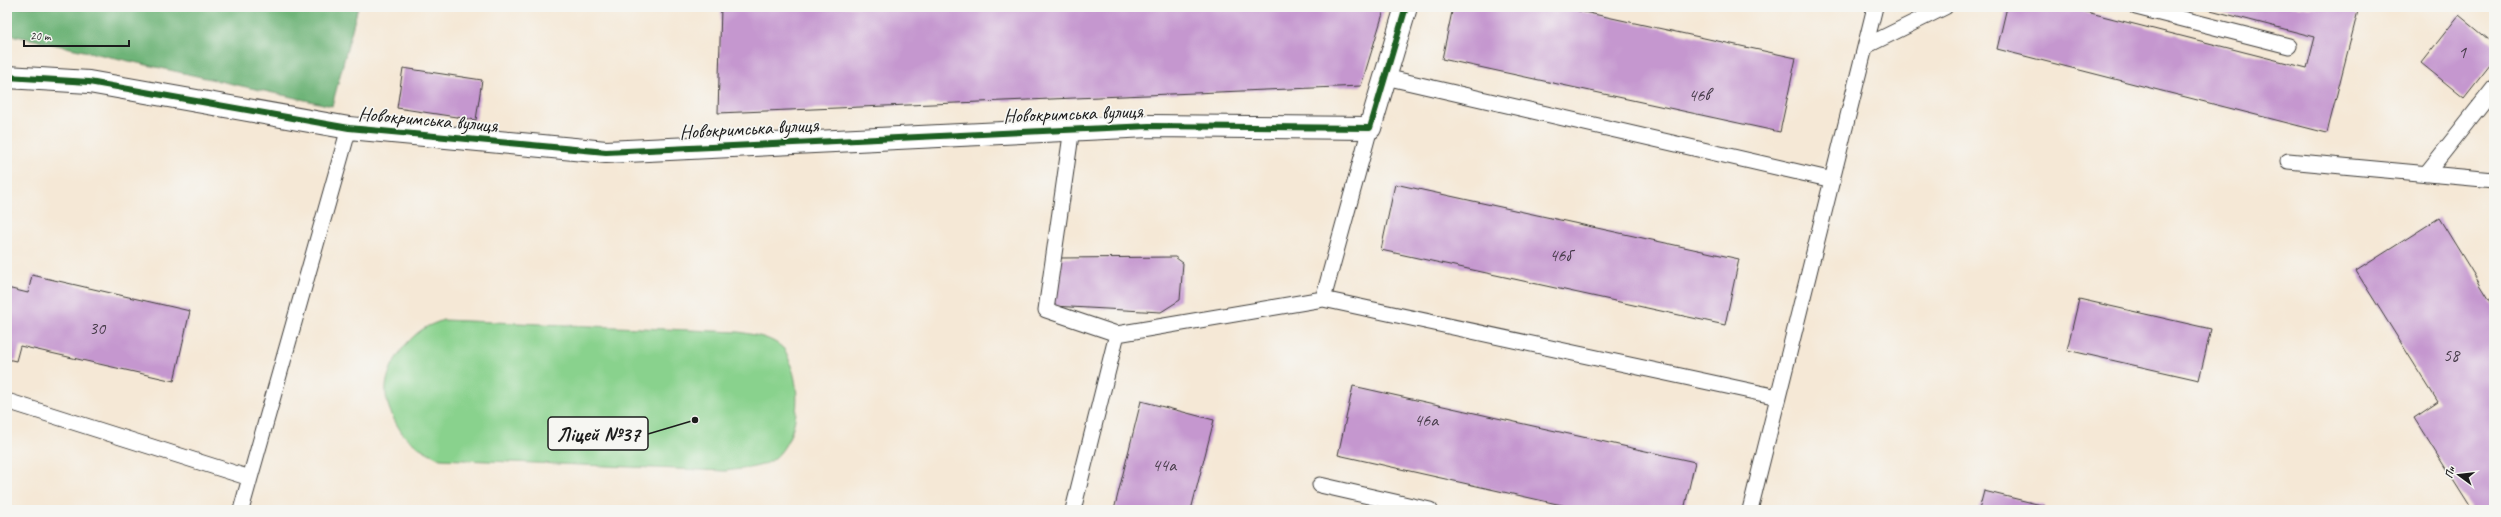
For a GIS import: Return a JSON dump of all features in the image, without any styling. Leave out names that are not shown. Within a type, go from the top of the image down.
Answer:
[{"type":"street","points":[[1370,128],[1406,7]]},
{"type":"street","name":"Новокримська вулиця","points":[[7,77],[89,82],[349,128],[606,152],[1072,128],[1149,126],[1370,128]]},
{"type":"lane","points":[[1750,510],[1876,7]]},
{"type":"lane","points":[[1866,46],[1945,7]]},
{"type":"lane","points":[[2136,7],[2289,46]]},
{"type":"lane","points":[[1385,77],[1833,180]]},
{"type":"lane","points":[[2426,174],[2494,88]]},
{"type":"lane","points":[[241,510],[349,128]]},
{"type":"lane","points":[[1072,128],[1046,310],[1117,334],[1324,299],[1778,397]]},
{"type":"lane","points":[[1324,299],[1370,128]]},
{"type":"lane","points":[[2288,161],[2494,180]]},
{"type":"lane","points":[[1073,510],[1117,334]]},
{"type":"lane","points":[[7,401],[250,478]]},
{"type":"lane","points":[[1320,485],[1430,510]]},
{"type":"green space","points":[[7,7],[358,7],[332,106],[7,34]]},
{"type":"green space","points":[[443,320],[739,332],[763,337],[769,339],[784,349],[794,374],[797,400],[793,426],[783,449],[771,461],[752,468],[725,471],[440,459],[415,445],[402,433],[390,411],[386,387],[390,370],[398,354],[416,334],[430,325]]},
{"type":"building","points":[[721,7],[1385,7],[1361,86],[718,113]]},
{"type":"building","points":[[1453,7],[1561,7],[1796,58],[1780,132],[1442,59]]},
{"type":"building","points":[[2007,7],[2067,7],[2307,68],[2315,37],[2199,7],[2359,7],[2327,133],[1997,49]]},
{"type":"building","points":[[2459,15],[2494,44],[2494,60],[2464,98],[2421,63]]},
{"type":"building","points":[[403,68],[482,80],[476,120],[397,108]]},
{"type":"building","points":[[1395,184],[1739,259],[1725,325],[1381,250]]},
{"type":"building","points":[[2439,218],[2494,307],[2494,510],[2472,510],[2414,418],[2438,402],[2356,271]]},
{"type":"building","points":[[1175,257],[1183,263],[1180,300],[1161,312],[1052,306],[1060,258]]},
{"type":"building","points":[[32,275],[190,311],[174,381],[20,346],[16,361],[7,359],[7,288],[28,293]]},
{"type":"building","points":[[2079,299],[2211,329],[2199,380],[2067,350]]},
{"type":"building","points":[[1353,386],[1695,462],[1684,510],[1584,510],[1338,455]]},
{"type":"building","points":[[1141,401],[1214,420],[1191,510],[1114,510]]},
{"type":"building","points":[[1984,491],[2045,506],[2044,510],[1979,510]]},
{"type":"cycle path","points":[[7,77],[89,82],[349,128],[606,152],[1149,126],[1370,128],[1406,7]]},
{"type":"place","name":"Ліцей №37","points":[[695,420]]}]
